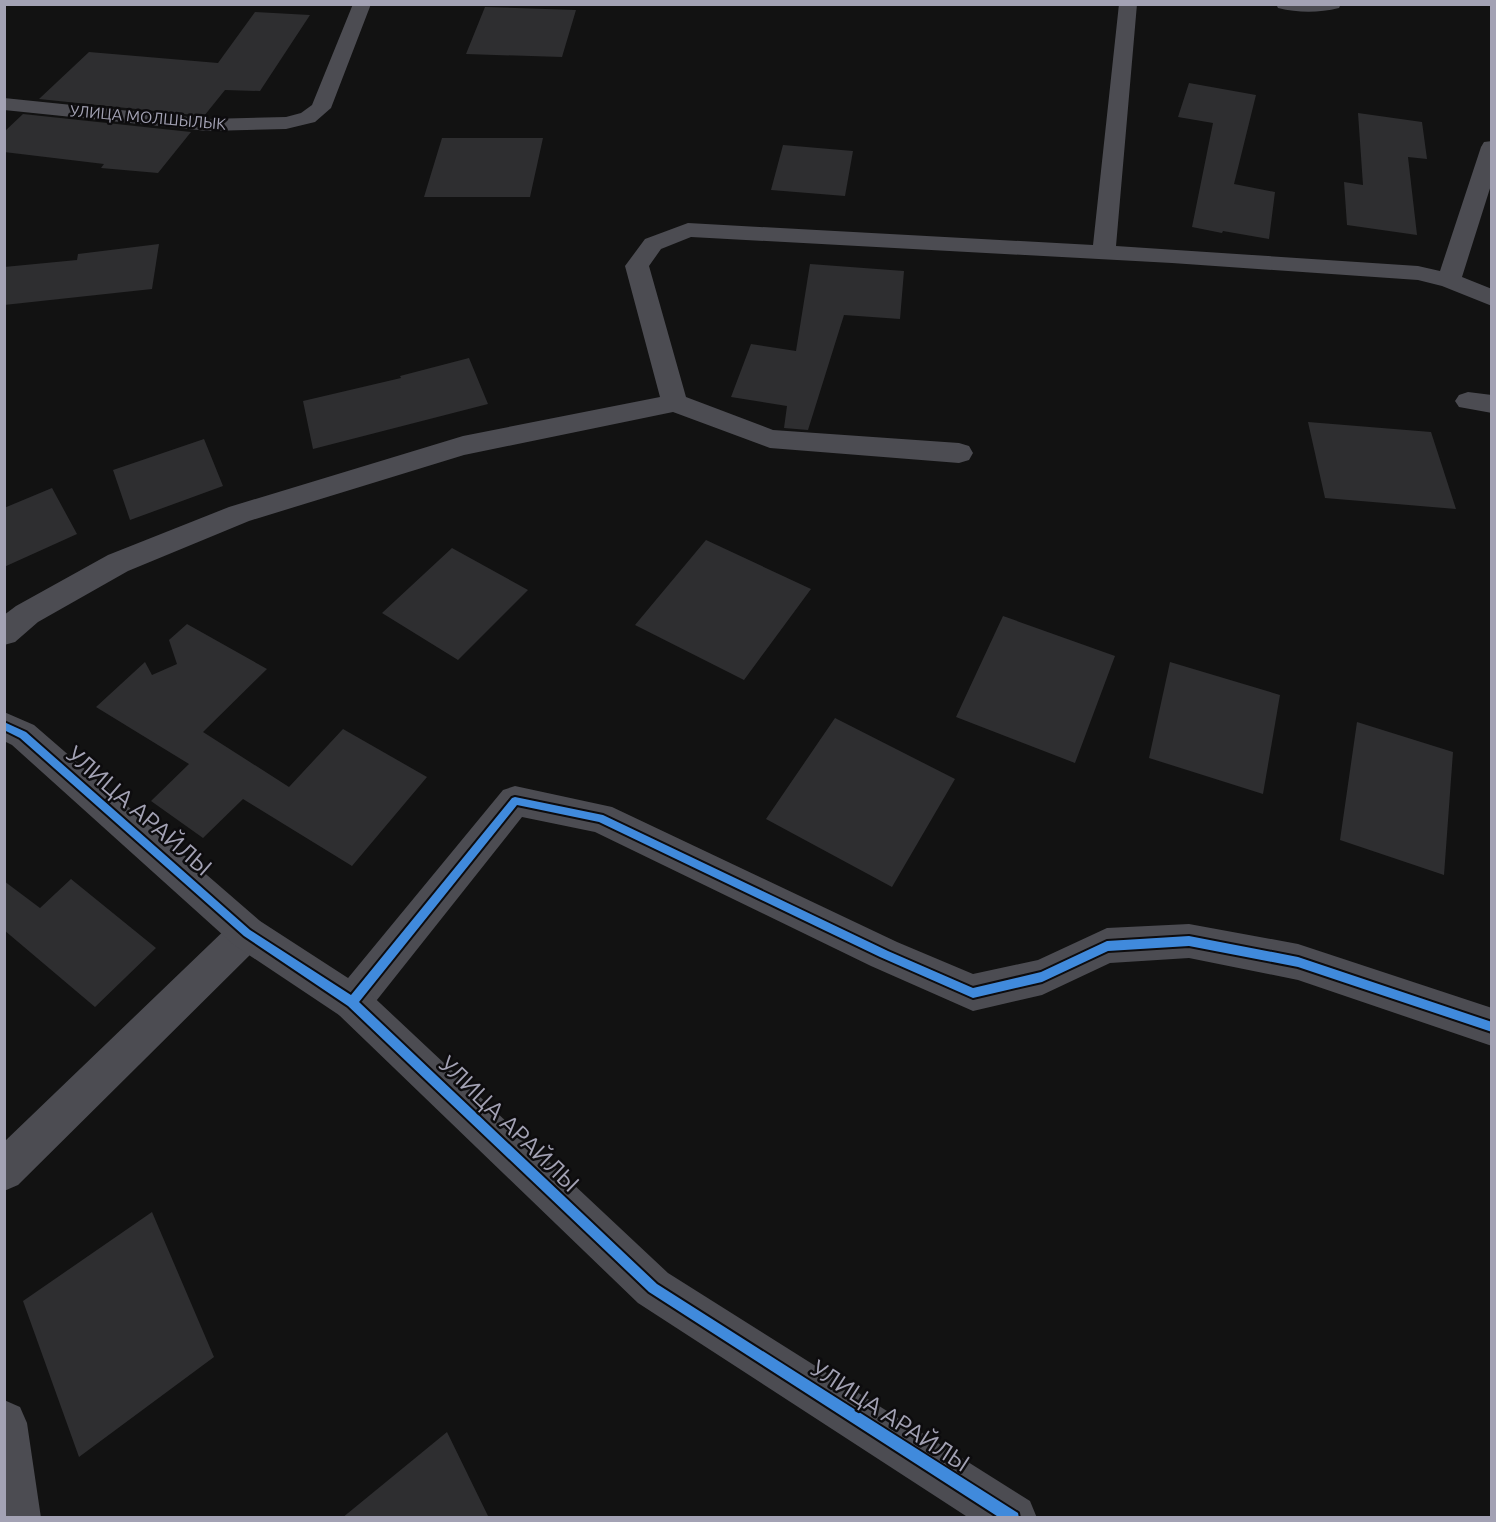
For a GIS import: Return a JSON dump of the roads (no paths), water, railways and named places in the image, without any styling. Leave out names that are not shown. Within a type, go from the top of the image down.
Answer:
[{"type":"street","name":"УЛИЦА МОЛШЫЛЫК","points":[[4,104],[208,125],[286,123],[308,118],[321,108],[362,4]]},
{"type":"street","points":[[1104,253],[1128,4]]},
{"type":"street","points":[[1285,4],[1309,7],[1332,4]]},
{"type":"street","points":[[1449,280],[1491,147]]},
{"type":"street","points":[[675,403],[638,266],[653,244],[688,230],[1418,273],[1449,280],[1491,298]]},
{"type":"street","points":[[4,633],[27,614],[118,563],[239,514],[463,446],[675,403],[770,439],[959,453]]},
{"type":"street","name":"УЛИЦА АРАЙЛЫ","points":[[4,726],[23,735],[247,933],[352,1002],[653,1288],[1013,1518]]},
{"type":"street","points":[[352,1002],[515,801],[600,818],[884,954],[973,993],[1042,977],[1107,946],[1189,941],[1298,962],[1491,1027]]},
{"type":"street","points":[[4,1171],[247,933]]},
{"type":"street","points":[[4,1424],[17,1518]]}]
